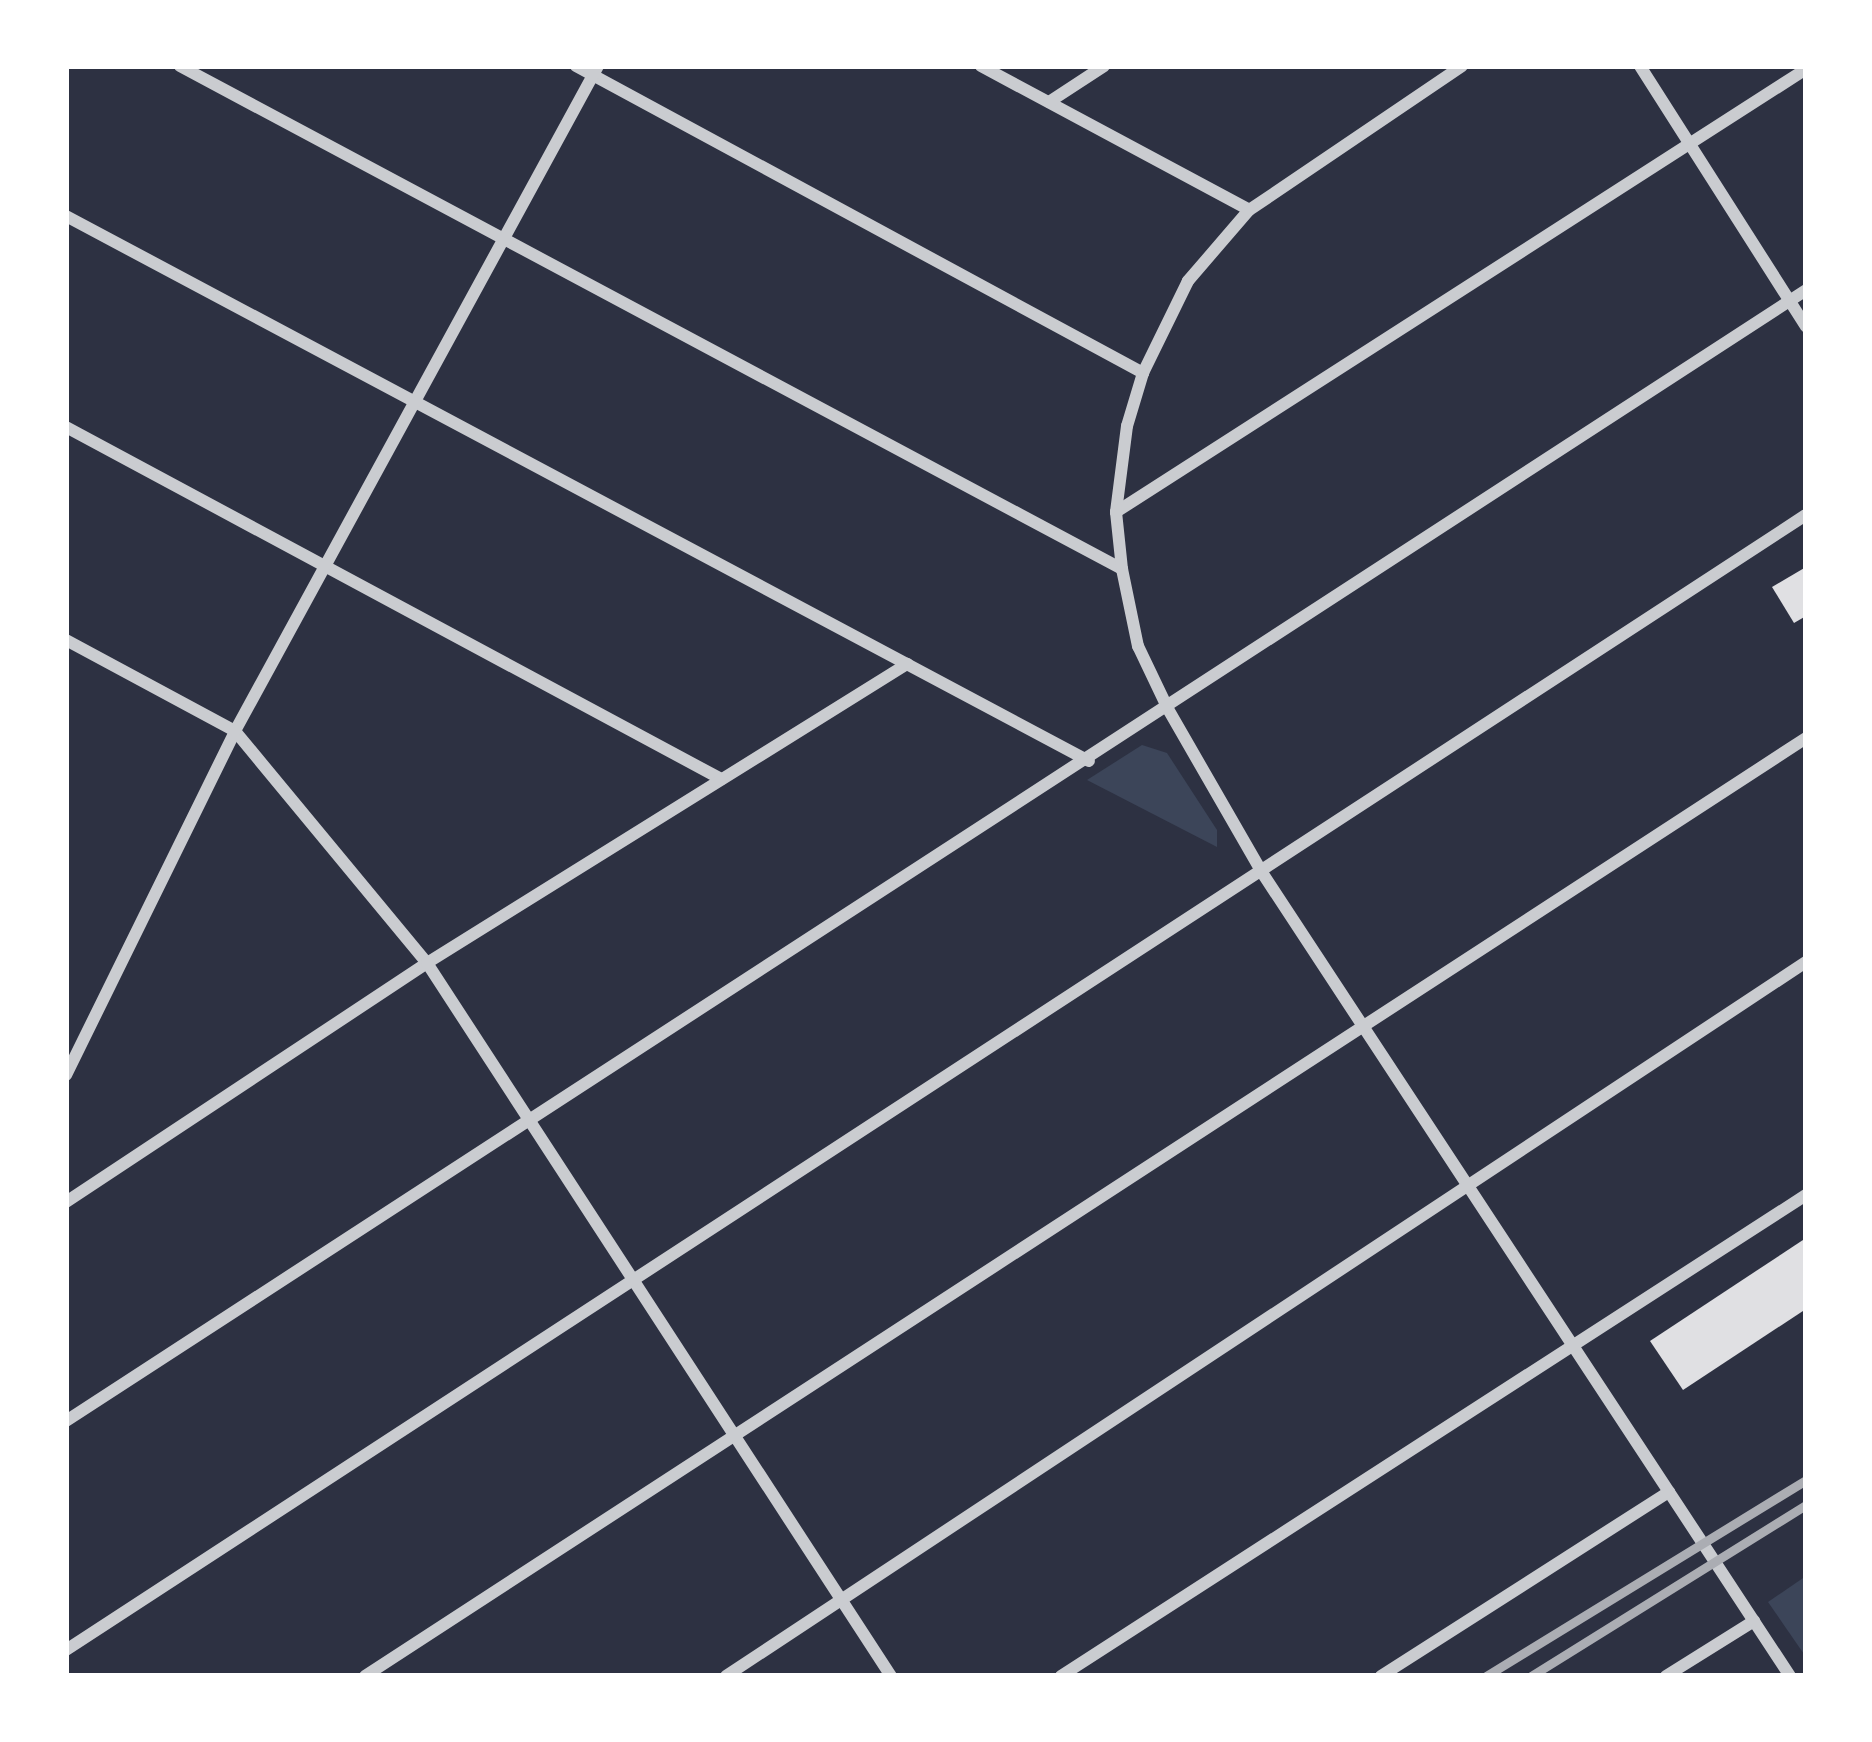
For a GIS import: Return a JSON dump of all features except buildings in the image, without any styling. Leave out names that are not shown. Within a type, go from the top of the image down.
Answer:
[{"type":"street","points":[[179,66],[1122,569]]},
{"type":"street","points":[[576,66],[596,71],[1143,373]]},
{"type":"street","points":[[981,66],[1249,210]]},
{"type":"street","points":[[1049,102],[1104,66]]},
{"type":"street","points":[[1462,66],[1249,210],[1188,281],[1143,373],[1116,512],[1122,569],[1138,646],[1168,710],[1261,871],[1790,1676]]},
{"type":"street","points":[[1640,66],[1806,327]]},
{"type":"street","points":[[1116,512],[1806,69]]},
{"type":"street","points":[[66,1075],[235,731],[596,71]]},
{"type":"street","points":[[66,216],[1089,761]]},
{"type":"street","points":[[66,1420],[1168,710],[1806,290]]},
{"type":"street","points":[[66,427],[721,779]]},
{"type":"street","points":[[66,1650],[1806,515]]},
{"type":"street","points":[[68,646],[235,731],[427,962],[891,1676]]},
{"type":"street","points":[[66,1202],[427,962],[907,664]]},
{"type":"street","points":[[365,1676],[1806,738]]},
{"type":"street","points":[[726,1676],[1806,962]]},
{"type":"street","points":[[1061,1676],[1576,1348],[1806,1195]]},
{"type":"street","points":[[1381,1676],[1669,1492]]},
{"type":"street","points":[[1666,1676],[1754,1621]]},
{"type":"shaded area","points":[[1142,745],[1167,753],[1217,830],[1217,847],[1087,780]]},
{"type":"shaded area","points":[[1806,1576],[1806,1657],[1768,1602]]},
{"type":"railway","points":[[1486,1676],[1806,1480]]},
{"type":"railway","points":[[1531,1676],[1806,1505]]}]
